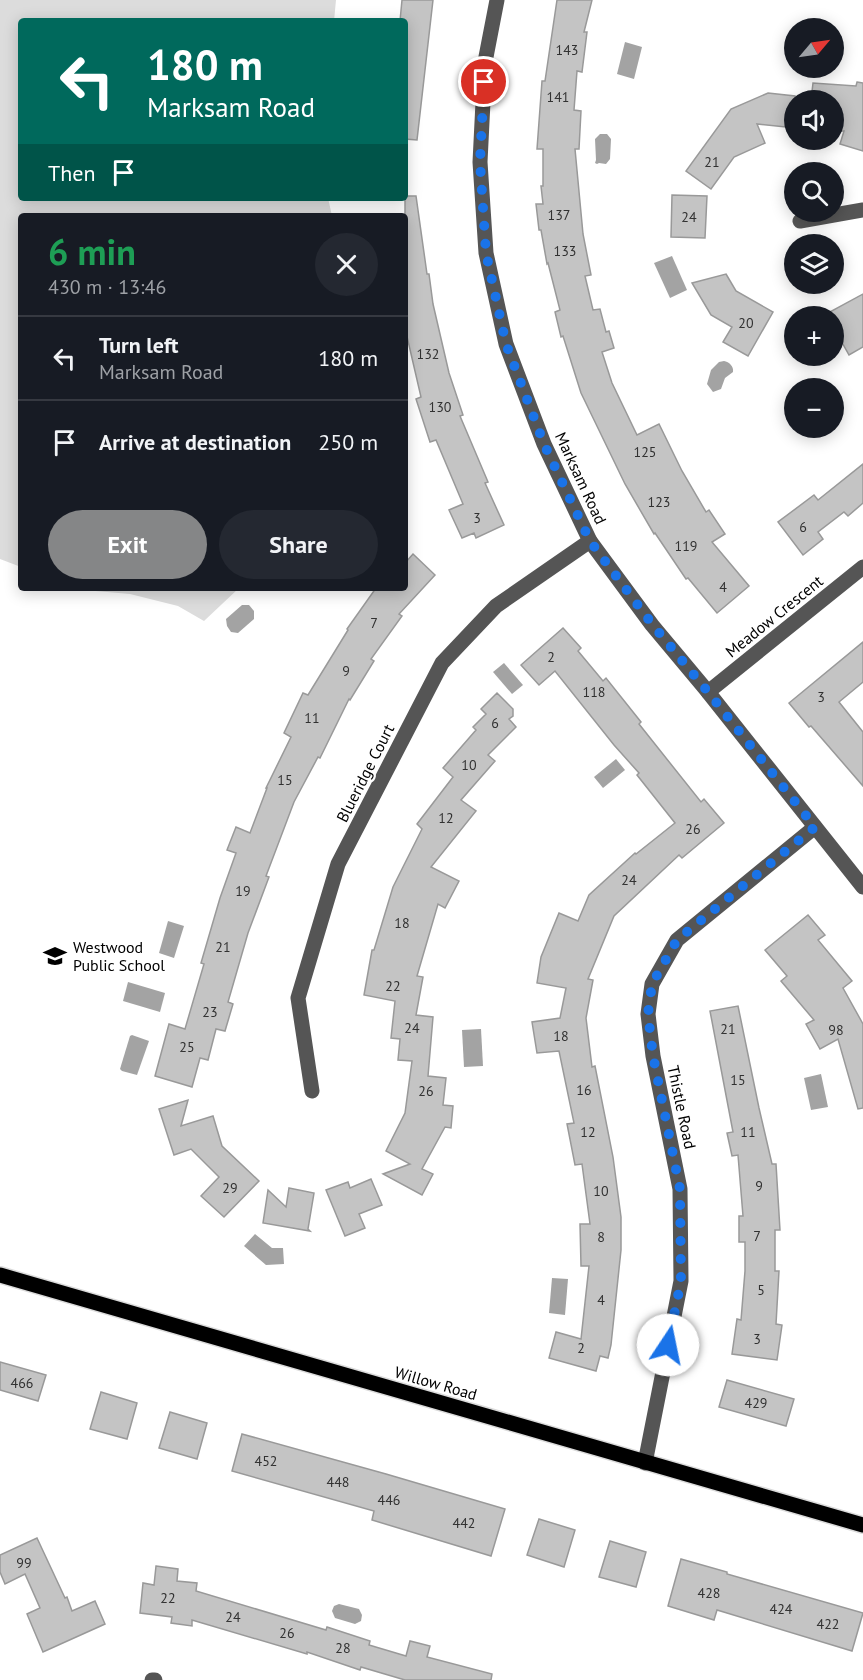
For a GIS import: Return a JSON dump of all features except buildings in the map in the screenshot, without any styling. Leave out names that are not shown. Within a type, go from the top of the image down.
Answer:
[{"type":"main road","name":"Willow Road","points":[[0,1275],[863,1525]]},
{"type":"street","name":"Marksam Road","points":[[498,0],[485,62],[480,162],[486,253],[506,344],[544,444],[590,541],[652,624],[863,887]]},
{"type":"street","points":[[844,213],[863,210]]},
{"type":"street","name":"Blueridge Court","points":[[312,1091],[298,998],[338,864],[442,663],[496,606],[590,541]]},
{"type":"street","name":"Meadow Crescent","points":[[708,692],[863,567]]},
{"type":"street","name":"Thistle Road","points":[[645,1463],[681,1281],[680,1189],[653,1056],[648,1014],[652,984],[677,940],[815,827]]},
{"type":"shaded area","points":[[0,0],[336,0],[334,18],[18,18],[18,201],[329,201],[331,213],[18,213],[18,566],[0,559]]},
{"type":"shaded area","points":[[625,42],[642,47],[634,79],[617,74]]},
{"type":"shaded area","points":[[600,134],[607,134],[611,139],[610,159],[606,164],[595,163],[595,139]]},
{"type":"shaded area","points":[[672,256],[687,290],[670,298],[654,263]]},
{"type":"shaded area","points":[[724,361],[731,365],[733,372],[725,378],[721,389],[713,392],[707,384],[711,370],[719,362]]},
{"type":"shaded area","points":[[96,591],[236,591],[204,621],[178,606],[130,594]]},
{"type":"shaded area","points":[[242,605],[249,605],[254,611],[254,619],[238,633],[231,632],[226,619]]},
{"type":"shaded area","points":[[504,663],[523,685],[512,694],[493,672]]},
{"type":"shaded area","points":[[616,759],[625,770],[603,788],[594,777]]},
{"type":"shaded area","points":[[168,921],[184,926],[174,958],[159,953]]},
{"type":"shaded area","points":[[128,982],[165,993],[160,1012],[123,1001]]},
{"type":"shaded area","points":[[481,1029],[483,1066],[464,1067],[462,1030]]},
{"type":"shaded area","points":[[132,1035],[149,1041],[137,1075],[120,1069]]},
{"type":"shaded area","points":[[821,1074],[828,1107],[811,1110],[804,1078]]},
{"type":"shaded area","points":[[255,1234],[272,1248],[283,1248],[284,1264],[266,1265],[244,1246]]},
{"type":"shaded area","points":[[552,1278],[568,1279],[565,1315],[549,1313]]},
{"type":"shaded area","points":[[339,1604],[359,1609],[362,1615],[361,1621],[355,1624],[335,1618],[332,1611],[334,1606]]},
{"type":"place","name":"Westwood Public School","points":[[55,956]]},
{"type":"route","points":[[484,82],[480,162],[486,253],[506,344],[544,444],[590,541],[652,624],[815,827],[677,940],[652,984],[648,1014],[653,1056],[680,1189],[681,1281],[668,1345]]}]
